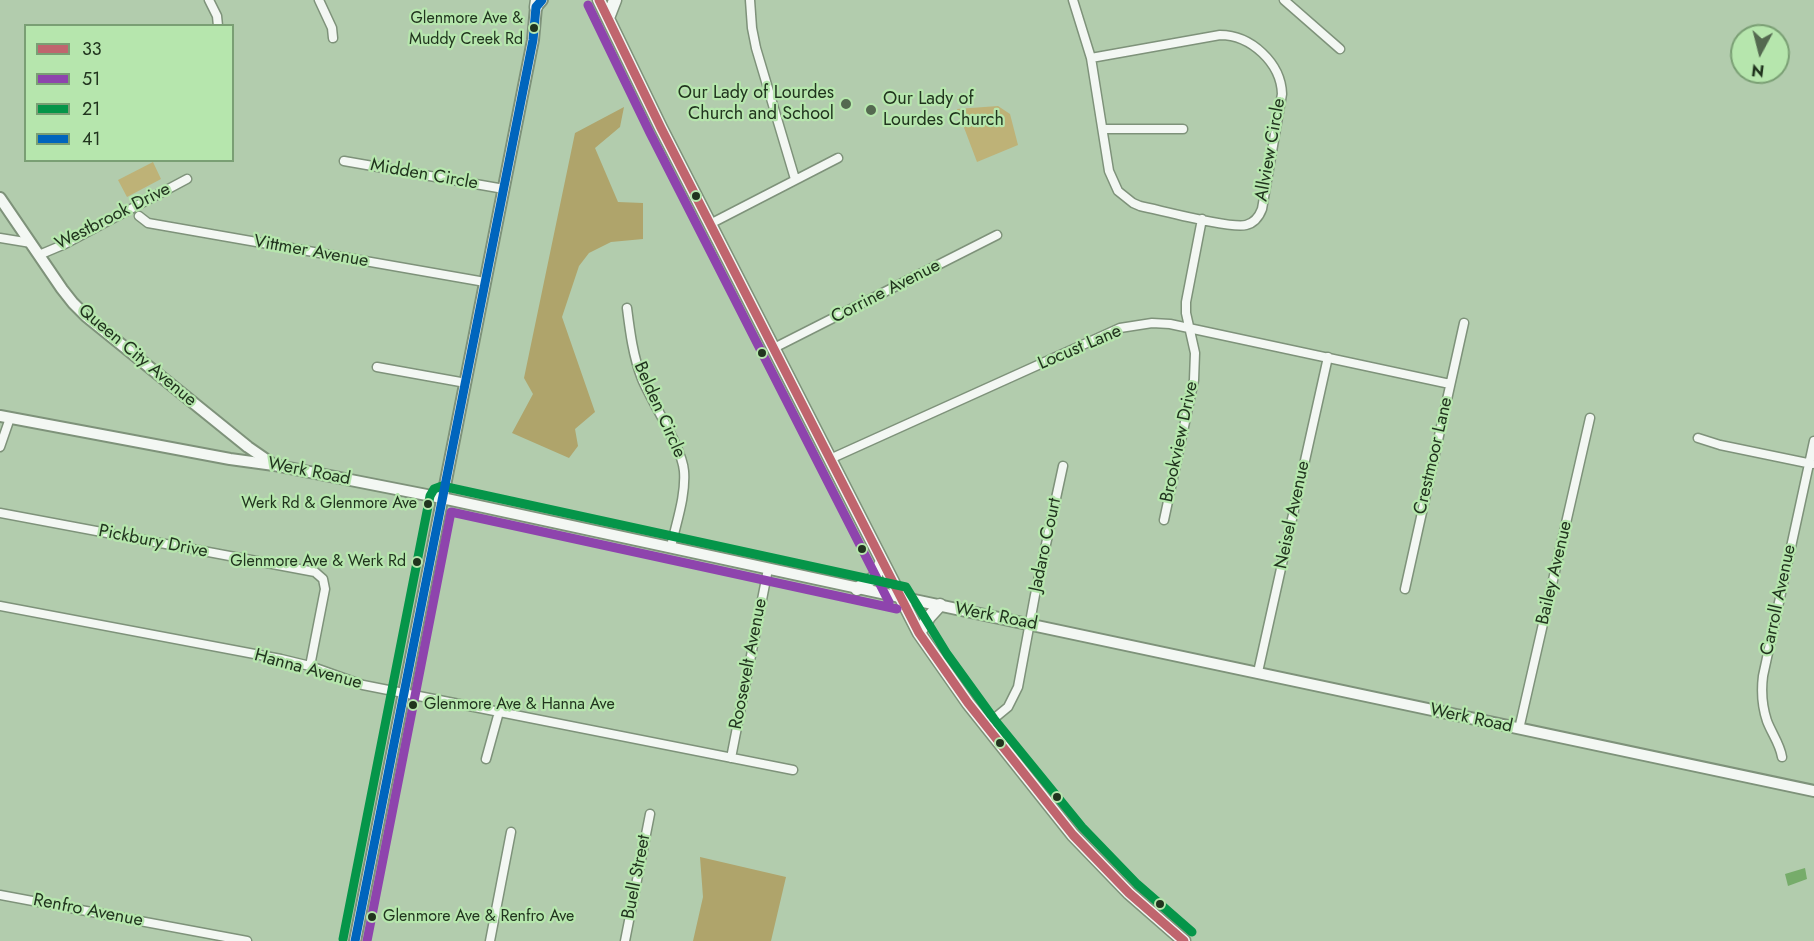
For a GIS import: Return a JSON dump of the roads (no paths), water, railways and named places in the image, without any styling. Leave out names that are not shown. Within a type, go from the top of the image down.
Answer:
[{"type":"main road","points":[[599,0],[710,224],[919,633],[985,726],[1073,835],[1131,895],[1184,941]]},
{"type":"main road","points":[[608,18],[615,0]]},
{"type":"main road","points":[[857,589],[875,577],[882,561]]},
{"type":"main road","points":[[919,633],[940,605]]},
{"type":"street","points":[[209,0],[217,16],[218,24]]},
{"type":"street","points":[[319,0],[332,27],[333,38]]},
{"type":"street","points":[[750,0],[756,48],[795,179]]},
{"type":"street","name":"Allview Circle","points":[[1073,0],[1091,58],[1109,171],[1113,183],[1124,197],[1140,206],[1240,225],[1252,222],[1259,215],[1282,94],[1282,84],[1275,67],[1243,40],[1226,35],[1091,58]]},
{"type":"street","points":[[1284,0],[1340,50]]},
{"type":"street","points":[[355,941],[504,189],[538,2]]},
{"type":"street","points":[[1103,129],[1183,129]]},
{"type":"street","points":[[710,224],[838,158]]},
{"type":"street","name":"Midden Circle","points":[[344,161],[504,189]]},
{"type":"street","name":"Westbrook Drive","points":[[39,255],[187,179]]},
{"type":"street","name":"Queen City Avenue","points":[[0,198],[62,289],[86,316],[243,443],[274,465]]},
{"type":"street","name":"Vittmer Avenue","points":[[139,216],[148,223],[485,282]]},
{"type":"street","name":"Brookview Drive","points":[[1164,520],[1194,380],[1195,353],[1186,303],[1202,219]]},
{"type":"street","name":"Corrine Avenue","points":[[774,348],[997,235]]},
{"type":"street","name":"Westbrook Drive","points":[[0,238],[31,243]]},
{"type":"street","name":"Belden Circle","points":[[627,308],[631,345],[636,363],[682,460],[684,482],[670,547]]},
{"type":"street","name":"Locust Lane","points":[[830,459],[1120,328],[1152,323],[1191,328],[1450,384]]},
{"type":"street","name":"Crestmoor Lane","points":[[1405,589],[1464,323]]},
{"type":"street","name":"Neisel Avenue","points":[[1258,672],[1328,357]]},
{"type":"street","points":[[376,367],[466,383]]},
{"type":"street","points":[[0,447],[5,417]]},
{"type":"street","name":"Werk Road","points":[[5,417],[230,459],[274,465],[442,498],[857,589],[1814,791]]},
{"type":"street","name":"Bailey Avenue","points":[[1519,729],[1590,418]]},
{"type":"street","points":[[1698,438],[1729,447],[1812,464]]},
{"type":"street","name":"Carroll Avenue","points":[[1782,757],[1780,746],[1764,711],[1762,688],[1812,464],[1814,441]]},
{"type":"street","name":"Jadaro Court","points":[[985,726],[1008,707],[1016,693],[1063,466]]},
{"type":"street","name":"Pickbury Drive","points":[[0,513],[315,572],[323,579],[325,589],[310,666]]},
{"type":"street","name":"Roosevelt Avenue","points":[[731,758],[768,569]]},
{"type":"street","name":"Hanna Avenue","points":[[0,606],[281,659],[310,666],[352,682],[793,770]]},
{"type":"street","points":[[486,759],[499,712]]},
{"type":"street","name":"Buell Street","points":[[625,941],[650,814]]},
{"type":"street","points":[[490,941],[512,832]]},
{"type":"street","name":"Renfro Avenue","points":[[0,895],[247,941]]},
{"type":"place","name":"Glenmore Ave & Muddy Creek Rd","points":[[534,28]]},
{"type":"place","name":"Our Lady of Lourdes Church and School","points":[[846,104]]},
{"type":"place","name":"Our Lady of Lourdes Church","points":[[871,110]]},
{"type":"place","name":"Werk Rd & Glenmore Ave","points":[[428,504]]},
{"type":"place","name":"Glenmore Ave & Werk Rd","points":[[417,562]]},
{"type":"place","name":"Glenmore Ave & Hanna Ave","points":[[413,705]]},
{"type":"place","name":"Glenmore Ave & Renfro Ave","points":[[372,917]]}]
